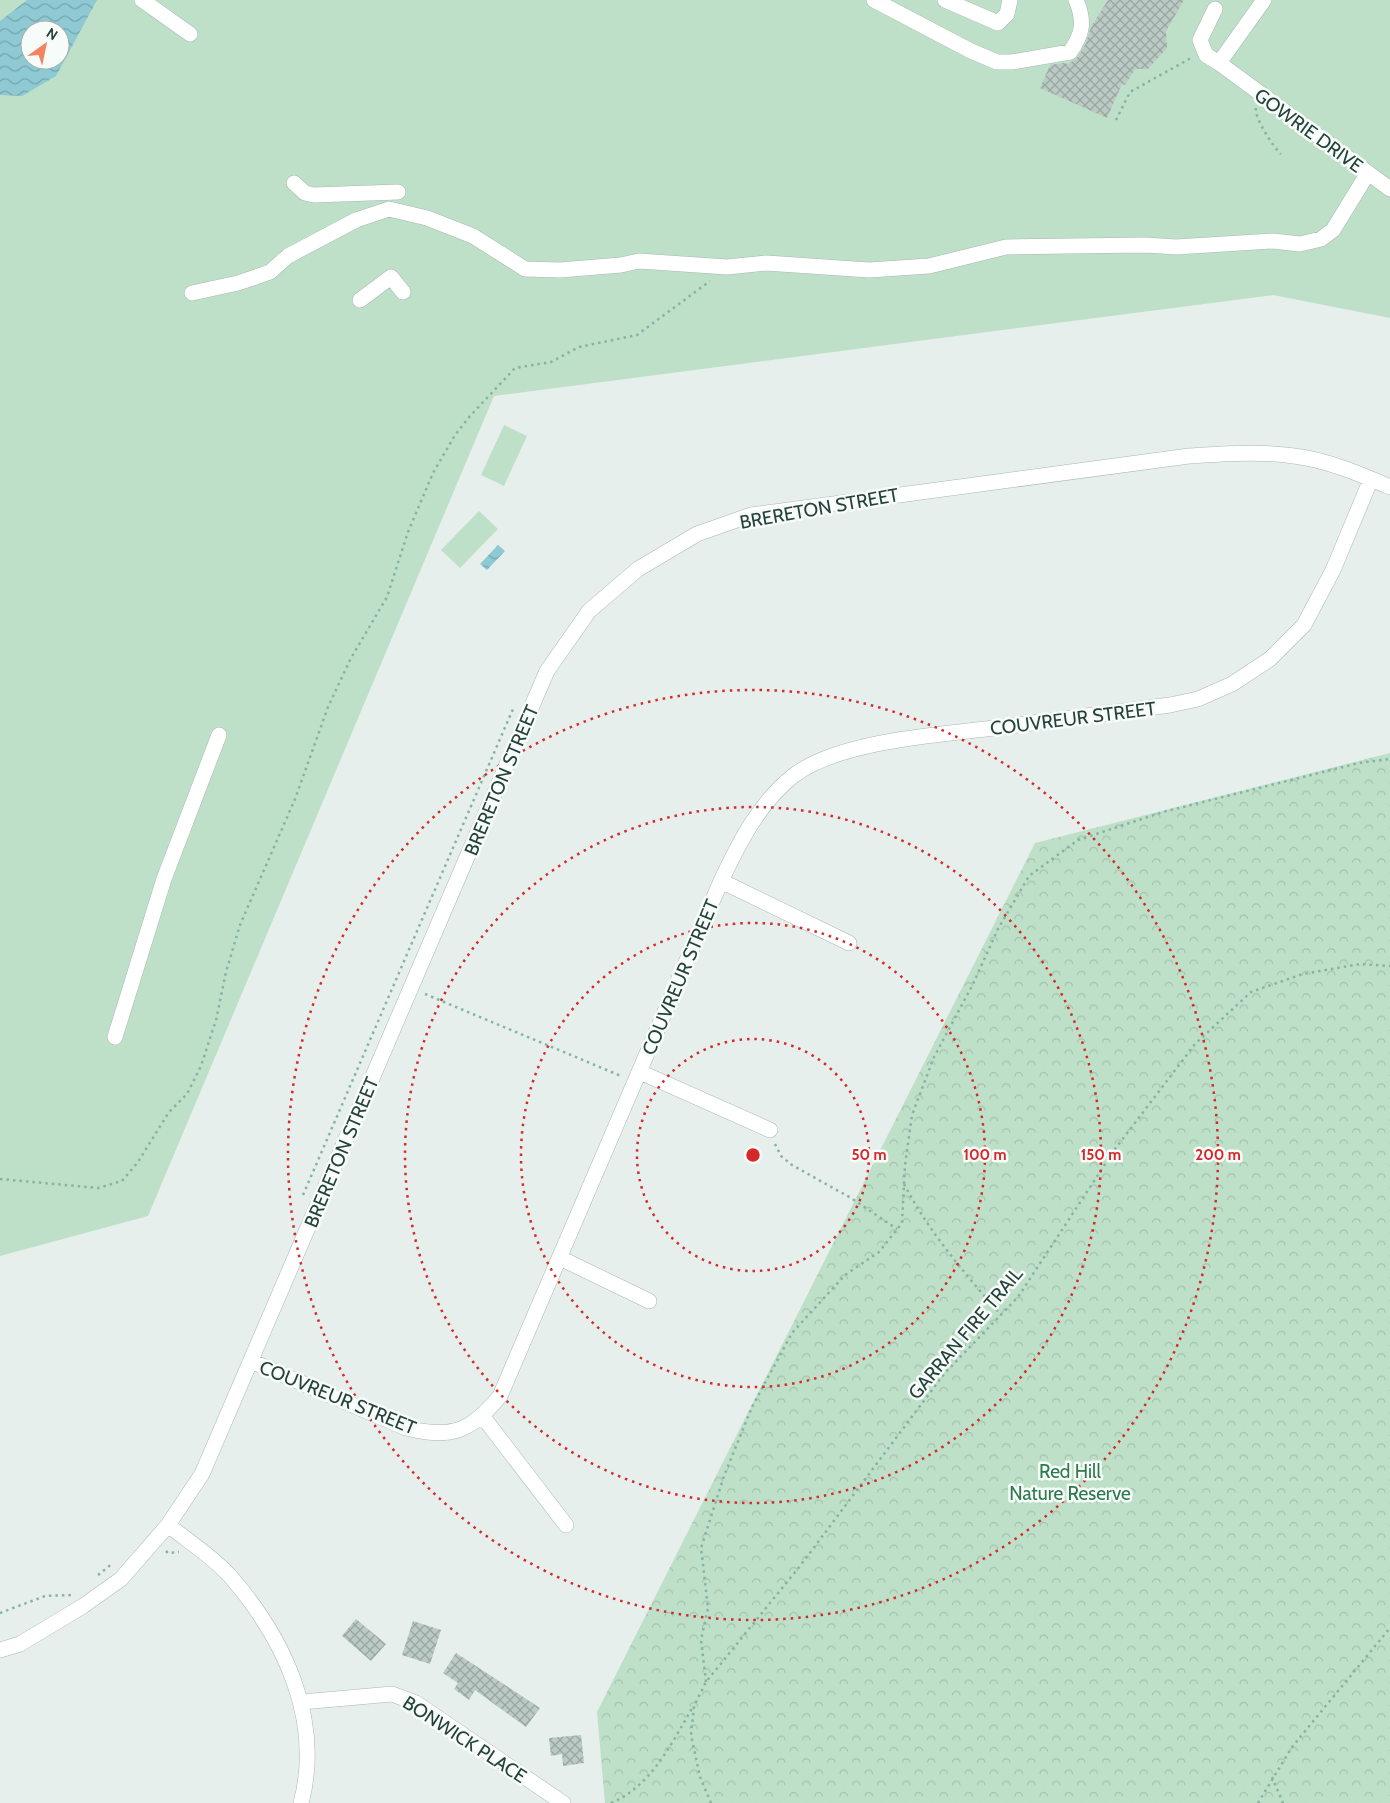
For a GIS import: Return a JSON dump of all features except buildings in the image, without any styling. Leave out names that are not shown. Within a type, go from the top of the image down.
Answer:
[{"type":"street","points":[[142,0],[190,34]]},
{"type":"street","points":[[874,0],[971,51],[997,62],[1012,62],[1070,52],[1079,39],[1083,26],[1081,12],[1076,0]]},
{"type":"street","points":[[945,0],[998,23],[1007,14],[1010,0]]},
{"type":"street","points":[[1224,67],[1264,0]]},
{"type":"street","points":[[1203,51],[1200,40],[1215,9]]},
{"type":"street","name":"GOWRIE DRIVE","points":[[1203,51],[1390,189]]},
{"type":"street","points":[[192,293],[238,283],[270,272],[288,256],[356,220],[389,208],[427,218],[473,236],[525,269],[560,270],[621,265],[639,261],[727,267],[766,263],[869,270],[929,266],[1006,247],[1145,244],[1176,247],[1273,241],[1300,244],[1321,239],[1333,230],[1368,173]]},
{"type":"street","points":[[294,183],[305,193],[314,195],[398,192]]},
{"type":"street","points":[[360,300],[391,277],[403,292]]},
{"type":"street","name":"BRERETON STREET","points":[[0,1650],[20,1644],[83,1606],[121,1579],[168,1525],[202,1474],[547,672],[589,611],[638,569],[697,534],[750,515],[1189,456],[1242,453],[1295,456],[1340,467],[1390,487]]},
{"type":"street","name":"COUVREUR STREET","points":[[251,1361],[406,1428],[433,1434],[459,1430],[483,1417],[500,1396],[721,881],[741,840],[762,807],[794,776],[826,758],[890,741],[1170,706],[1198,699],[1232,684],[1270,659],[1304,625],[1333,570],[1371,479]]},
{"type":"street","points":[[115,1037],[164,879],[219,735]]},
{"type":"street","name":"COUVREUR STREET","points":[[721,881],[849,943]]},
{"type":"street","name":"COUVREUR STREET","points":[[638,1077],[770,1130]]},
{"type":"street","points":[[560,1258],[649,1301]]},
{"type":"street","points":[[483,1417],[566,1525]]},
{"type":"street","points":[[168,1525],[229,1575],[263,1619],[290,1667],[302,1702],[307,1751],[301,1803]]},
{"type":"street","name":"BONWICK PLACE","points":[[302,1702],[392,1694],[416,1703],[563,1803]]},
{"type":"path","points":[[1116,120],[1130,92],[1203,51]]},
{"type":"path","points":[[1263,96],[1255,111],[1257,119],[1268,134],[1274,148],[1281,154]]},
{"type":"path","points":[[0,1179],[98,1188],[122,1181],[138,1162],[170,1112],[187,1094],[201,1066],[216,1020],[226,972],[240,925],[295,799],[328,707],[351,658],[387,597],[408,532],[433,473],[455,435],[470,416],[516,368],[551,362],[579,347],[637,335],[727,267]]},
{"type":"path","points":[[302,1198],[513,707]]},
{"type":"path","points":[[706,1682],[701,1640],[708,1608],[701,1548],[724,1476],[752,1407],[792,1333],[845,1275],[879,1252],[902,1223],[904,1183],[912,1115],[934,1057],[972,986],[998,929],[1029,876],[1078,840],[1164,812],[1359,763],[1390,759]]},
{"type":"path","name":"GARRAN FIRE TRAIL","points":[[710,1803],[700,1777],[691,1735],[694,1706],[706,1682],[800,1566],[944,1374],[1018,1297],[1115,1149],[1196,1044],[1251,992],[1313,972],[1360,964],[1390,966]]},
{"type":"path","points":[[394,981],[638,1077]]},
{"type":"path","points":[[770,1130],[781,1156],[792,1165],[851,1198],[897,1229]]},
{"type":"path","points":[[904,1183],[918,1209],[941,1242],[1001,1315]]},
{"type":"path","points":[[155,1541],[168,1553],[182,1551]]},
{"type":"path","points":[[94,1578],[116,1561]]},
{"type":"path","points":[[0,1613],[45,1596],[72,1595]]},
{"type":"path","points":[[1258,1803],[1272,1777],[1292,1747],[1390,1628]]},
{"type":"path","points":[[611,1803],[624,1798],[656,1769],[694,1706]]},
{"type":"path","points":[[1272,1777],[1283,1803]]},
{"type":"green space","points":[[0,0],[1390,0],[1390,318],[1273,295],[494,396],[148,1216],[0,1256]]},
{"type":"green space","points":[[504,425],[527,436],[504,486],[481,475]]},
{"type":"green space","points":[[479,511],[498,529],[460,568],[441,550]]},
{"type":"green space","name":"Red Hill Nature Reserve","points":[[1390,753],[1390,1803],[605,1803],[597,1712],[1035,843]]},
{"type":"water","points":[[27,0],[97,0],[70,50],[70,20],[20,20],[20,70],[59,70],[56,76],[22,96],[0,95],[0,21]]},
{"type":"water","points":[[498,545],[505,551],[487,570],[480,564]]}]
